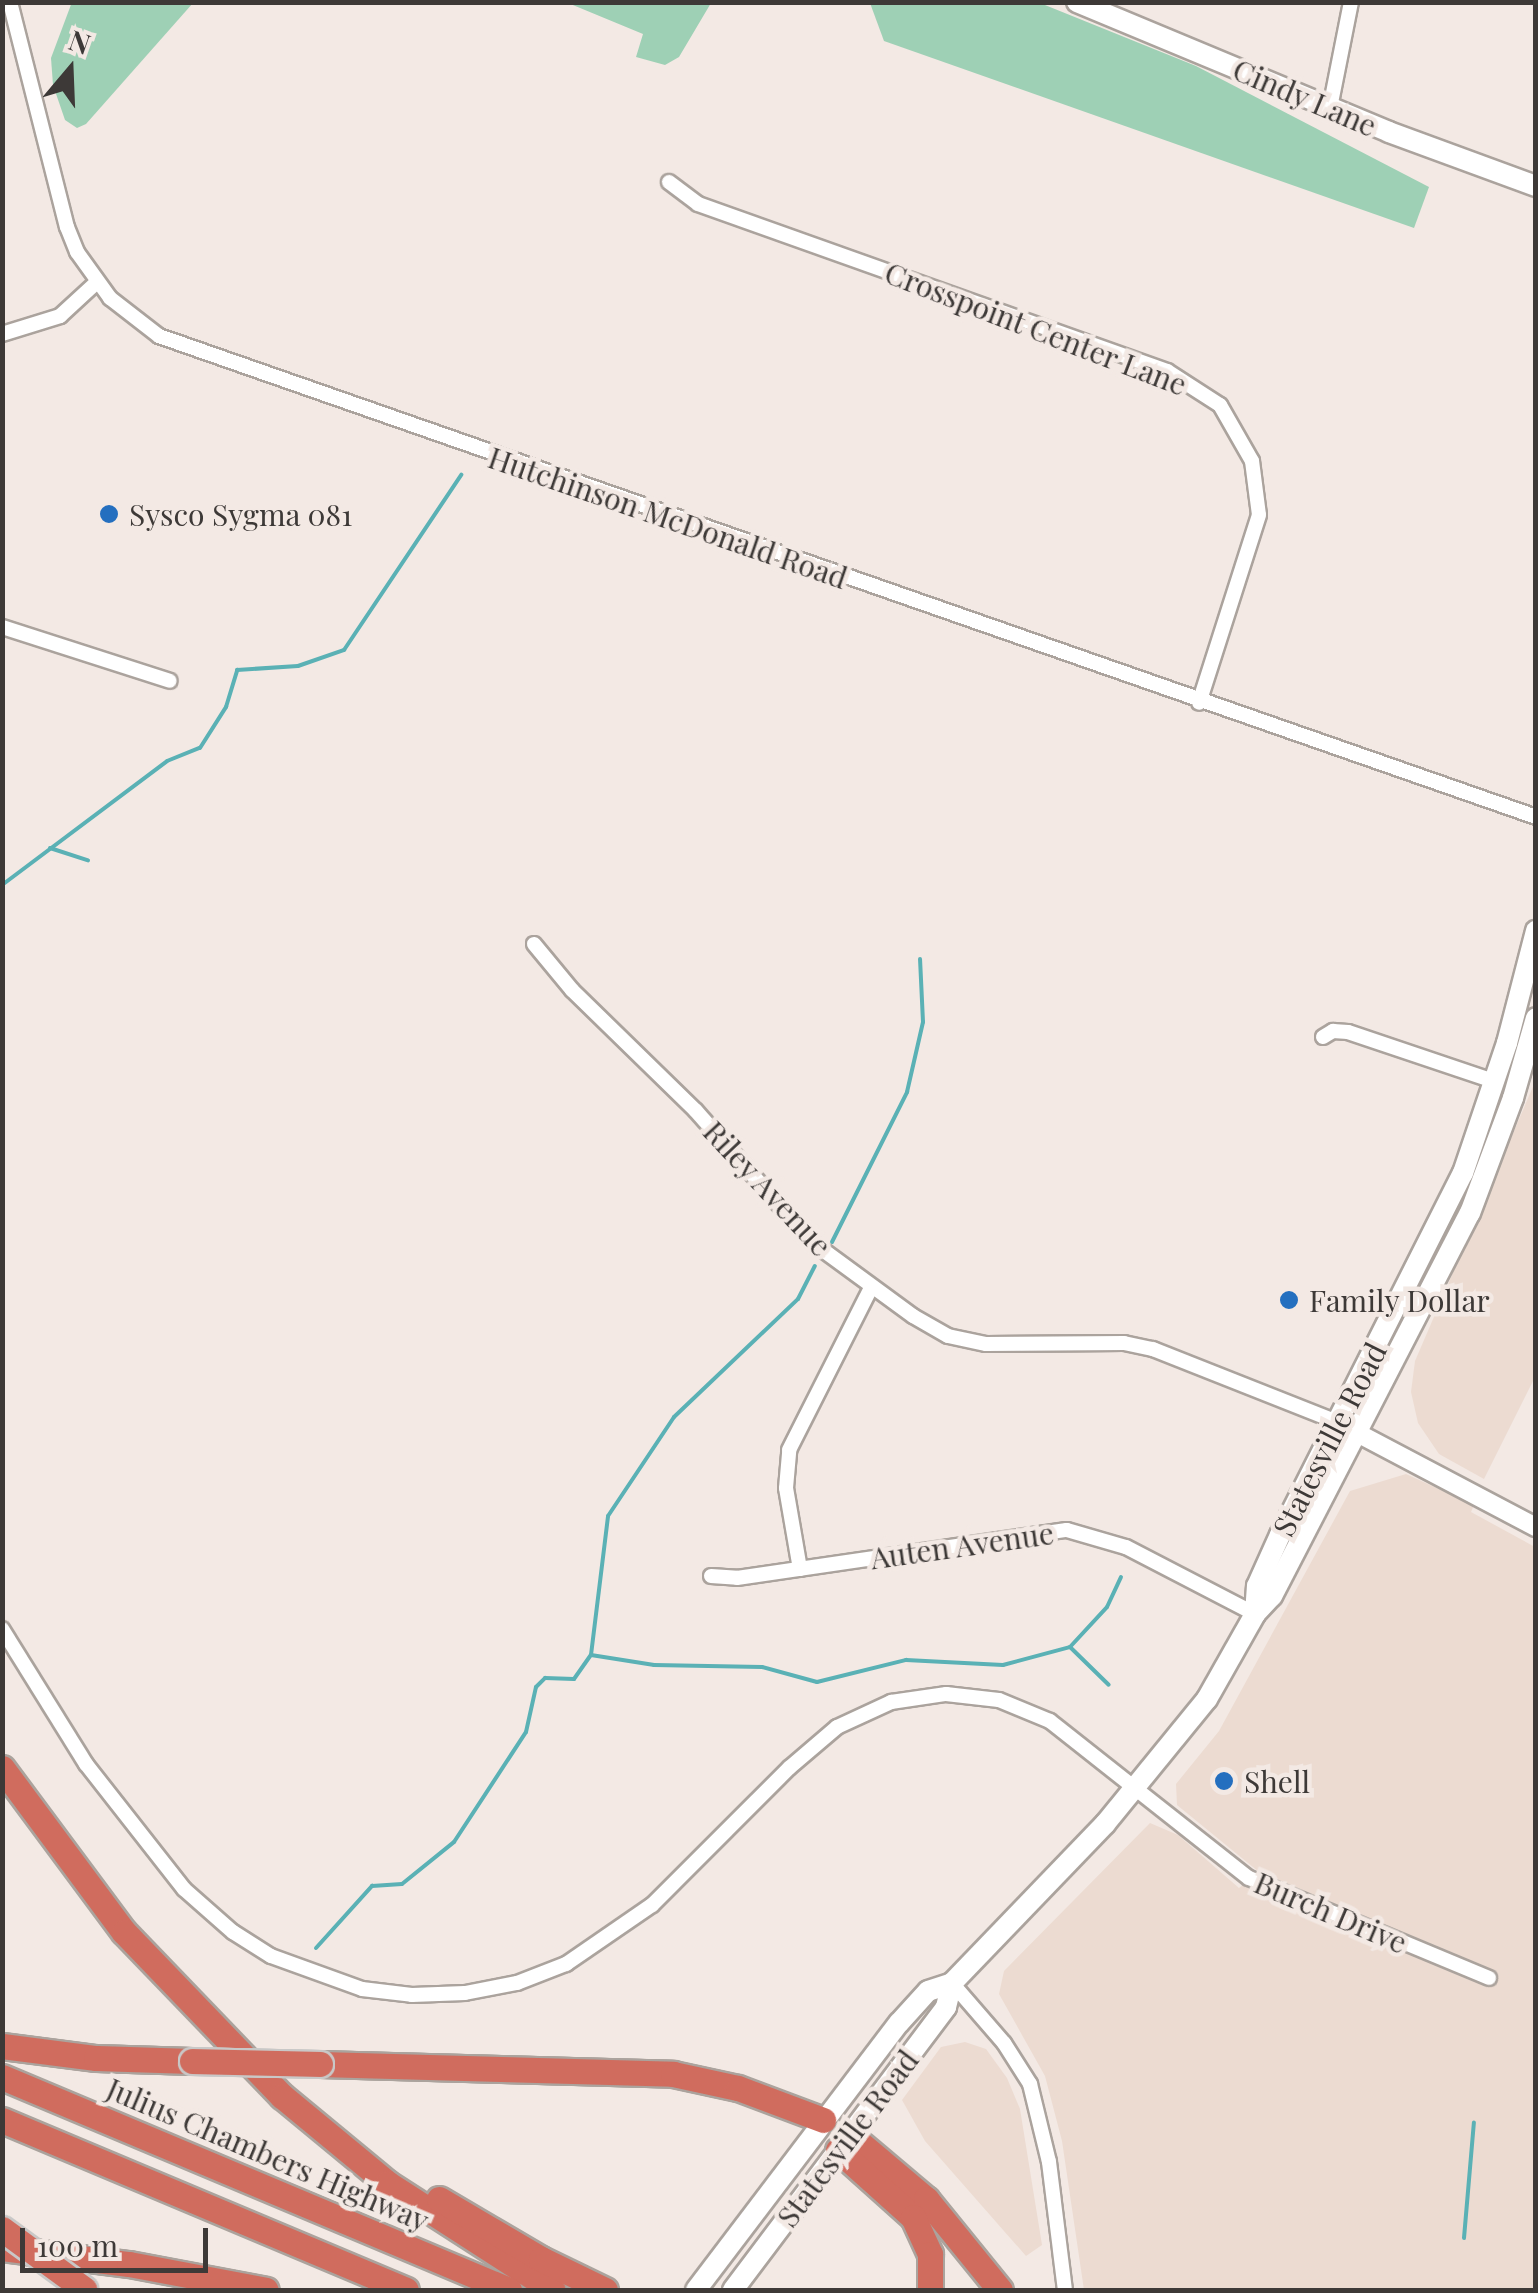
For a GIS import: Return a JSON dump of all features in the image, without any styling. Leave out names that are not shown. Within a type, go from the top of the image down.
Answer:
[{"type":"highway","points":[[2,1768],[105,1908],[282,2096],[386,2183],[553,2290]]},
{"type":"highway","points":[[218,2032],[424,2189],[499,2236],[605,2290]]},
{"type":"highway","points":[[2,2046],[83,2057],[672,2074],[738,2088],[824,2120]]},
{"type":"highway","name":"Julius Chambers Highway","points":[[2,2077],[509,2290]]},
{"type":"highway","points":[[2,2120],[406,2290]]},
{"type":"highway","points":[[844,2142],[913,2217],[930,2254],[930,2290]]},
{"type":"highway","points":[[844,2142],[926,2198],[1000,2290]]},
{"type":"highway","points":[[2,2230],[84,2290]]},
{"type":"highway","points":[[2,2245],[266,2290]]},
{"type":"main road","name":"Cindy Lane","points":[[1077,2],[1101,7],[1330,108],[1536,186]]},
{"type":"main road","name":"Statesville Road","points":[[1255,1614],[1257,1586],[1446,1213],[1494,1081],[1536,931]]},
{"type":"main road","name":"Statesville Road","points":[[698,2288],[824,2120],[928,1991],[952,1983],[1136,1789],[1208,1699],[1255,1614],[1272,1596],[1470,1213],[1506,1116],[1536,1018]]},
{"type":"main road","name":"Statesville Road","points":[[733,2290],[946,2007],[952,1983]]},
{"type":"main road","points":[[824,2120],[844,2142]]},
{"type":"street","name":"Hutchinson McDonald Road","points":[[10,2],[66,227],[96,282],[140,324],[182,346],[1199,703],[1536,817]]},
{"type":"street","points":[[1330,108],[1351,2]]},
{"type":"street","name":"Crosspoint Center Lane","points":[[669,182],[698,204],[1167,371],[1220,405],[1252,461],[1259,515],[1199,703]]},
{"type":"street","points":[[2,334],[60,316],[96,282]]},
{"type":"street","points":[[2,627],[170,681]]},
{"type":"street","name":"Riley Avenue","points":[[534,944],[599,1017],[696,1111],[812,1242],[872,1288],[940,1331],[967,1342],[1124,1343],[1152,1349],[1337,1422]]},
{"type":"street","points":[[1323,1037],[1333,1031],[1348,1032],[1494,1081]]},
{"type":"street","points":[[800,1569],[786,1488],[790,1450],[872,1288]]},
{"type":"street","points":[[1337,1422],[1536,1527]]},
{"type":"street","name":"Auten Avenue","points":[[710,1576],[737,1578],[1067,1530],[1126,1547],[1255,1614]]},
{"type":"street","name":"Burch Drive","points":[[2,1629],[86,1764],[138,1835],[199,1904],[242,1938],[290,1966],[338,1983],[386,1993],[438,1995],[492,1989],[542,1974],[588,1952],[652,1905],[822,1738],[854,1717],[909,1698],[964,1694],[1033,1713],[1067,1731],[1262,1885],[1489,1978]]},
{"type":"street","points":[[952,1983],[1004,2043],[1030,2084],[1049,2162],[1065,2290]]},
{"type":"shaded area","points":[[1535,1082],[1535,1377],[1484,1479],[1439,1454],[1418,1423],[1411,1392],[1415,1361]]},
{"type":"shaded area","points":[[1406,1474],[1474,1505],[1471,1512],[1535,1547],[1535,2290],[1084,2290],[1062,2141],[1045,2076],[999,1994],[1004,1971],[1150,1823],[1178,1835],[1239,1888],[1259,1872],[1177,1805],[1176,1784],[1219,1731],[1350,1491]]},
{"type":"shaded area","points":[[965,2042],[986,2049],[1007,2078],[1020,2109],[1042,2245],[1026,2256],[925,2141],[902,2100],[941,2047]]},
{"type":"green space","points":[[72,2],[193,3],[86,124],[77,128],[65,120],[53,85],[51,58]]},
{"type":"green space","points":[[711,2],[679,57],[665,65],[636,57],[643,34],[568,3]]},
{"type":"green space","points":[[870,3],[1040,3],[1196,66],[1429,187],[1414,228],[884,41]]},
{"type":"waterway","points":[[2,885],[167,761],[200,748],[226,707],[237,670],[298,666],[344,650],[461,475]]},
{"type":"waterway","points":[[50,848],[88,860]]},
{"type":"waterway","points":[[832,1242],[907,1092],[923,1022],[920,959]]},
{"type":"waterway","points":[[316,1948],[372,1886],[402,1884],[454,1842],[526,1732],[536,1687],[545,1678],[574,1679],[591,1655],[608,1516],[674,1417],[798,1299],[815,1266]]},
{"type":"waterway","points":[[591,1655],[654,1665],[762,1667],[817,1682],[906,1660],[1003,1665],[1070,1647],[1107,1607],[1121,1577]]},
{"type":"waterway","points":[[1070,1647],[1109,1685]]},
{"type":"waterway","points":[[1464,2238],[1474,2122]]},
{"type":"place","name":"Sysco Sygma 081","points":[[109,514]]},
{"type":"place","name":"Family Dollar","points":[[1289,1300]]},
{"type":"place","name":"Shell","points":[[1224,1781]]}]
